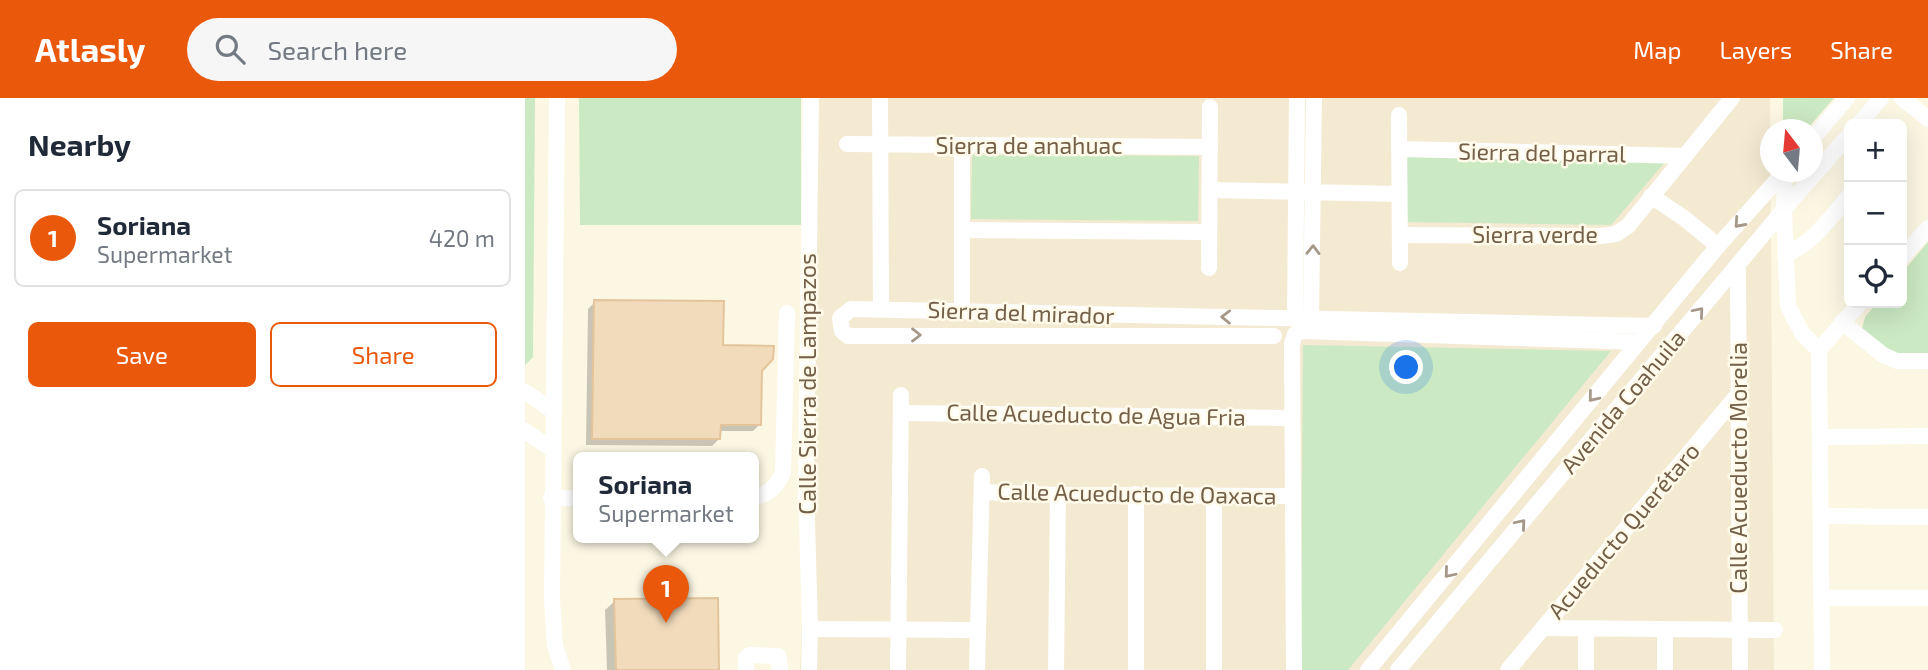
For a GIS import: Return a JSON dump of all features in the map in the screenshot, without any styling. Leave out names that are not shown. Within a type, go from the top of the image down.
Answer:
[{"type":"street","points":[[557,98],[551,498],[554,634],[558,659],[563,670]]},
{"type":"street","name":"Calle Sierra de Lampazos","points":[[809,670],[806,485],[811,98]]},
{"type":"street","points":[[880,98],[881,309]]},
{"type":"street","points":[[1297,98],[1295,191],[1300,323]]},
{"type":"street","points":[[1294,670],[1292,344],[1300,323],[1314,192],[1314,98]]},
{"type":"street","name":"Sierra verde","points":[[1400,235],[1616,234],[1628,226],[1732,98]]},
{"type":"street","points":[[1823,125],[1847,98]]},
{"type":"street","points":[[1863,119],[1881,98]]},
{"type":"street","points":[[1911,101],[1928,118]]},
{"type":"street","points":[[1209,268],[1210,107]]},
{"type":"street","points":[[1399,115],[1400,263]]},
{"type":"street","name":"Avenida Coahuila","points":[[1398,670],[1844,141]]},
{"type":"street","name":"Sierra de anahuac","points":[[847,144],[1210,147]]},
{"type":"street","points":[[962,145],[962,311]]},
{"type":"street","name":"Sierra del parral","points":[[1400,149],[1685,156]]},
{"type":"street","name":"Avenida Coahuila","points":[[1369,670],[1718,246],[1775,182]]},
{"type":"street","points":[[1784,182],[1788,306],[1802,333],[1819,349]]},
{"type":"street","points":[[1210,190],[1399,194]]},
{"type":"street","points":[[1651,196],[1718,246]]},
{"type":"street","points":[[1785,256],[1797,251],[1813,237],[1844,202]]},
{"type":"street","points":[[1907,251],[1928,228]]},
{"type":"street","points":[[962,230],[1209,232]]},
{"type":"street","name":"Calle Acueducto Morelia","points":[[1738,265],[1740,670]]},
{"type":"street","points":[[1822,670],[1819,349],[1855,308]]},
{"type":"street","name":"Sierra del mirador","points":[[1274,336],[848,336],[842,331],[840,317],[851,309],[881,309],[1300,323],[1654,326]]},
{"type":"street","points":[[759,496],[773,489],[783,472],[787,313]]},
{"type":"street","points":[[1128,335],[1129,316]]},
{"type":"street","points":[[1842,322],[1883,355],[1897,361],[1928,361]]},
{"type":"street","name":"Sierra del mirador","points":[[1300,323],[1302,331],[1639,342]]},
{"type":"street","points":[[525,392],[552,410]]},
{"type":"street","name":"Acueducto Querétaro","points":[[1508,670],[1740,392]]},
{"type":"street","points":[[898,670],[901,395]]},
{"type":"street","name":"Calle Acueducto de Agua Fria","points":[[902,412],[1291,418]]},
{"type":"street","points":[[525,430],[552,449]]},
{"type":"street","points":[[1820,437],[1928,436]]},
{"type":"street","name":"Calle Acueducto de Oaxaca","points":[[977,630],[982,484],[1058,495],[1292,496]]},
{"type":"street","points":[[1136,494],[1136,670]]},
{"type":"street","points":[[1056,670],[1058,495]]},
{"type":"street","points":[[1214,495],[1214,670]]},
{"type":"street","points":[[551,498],[573,498]]},
{"type":"street","points":[[1821,516],[1928,517]]},
{"type":"street","points":[[1822,598],[1928,598]]},
{"type":"street","points":[[1544,628],[1775,630]]},
{"type":"street","points":[[810,629],[977,630],[977,670]]},
{"type":"street","points":[[1586,629],[1586,670]]},
{"type":"street","points":[[1665,630],[1665,670]]},
{"type":"street","points":[[746,670],[745,658],[750,655],[778,656],[781,670]]},
{"type":"shaded area","points":[[816,98],[1770,98],[1770,119],[1760,119],[1760,182],[1771,182],[1774,670],[800,670],[814,315]]},
{"type":"green space","points":[[525,98],[535,98],[533,357],[525,365]]},
{"type":"green space","points":[[579,98],[801,98],[801,225],[580,225]]},
{"type":"green space","points":[[1783,98],[1834,98],[1816,119],[1783,119]]},
{"type":"green space","points":[[1406,154],[1666,161],[1611,225],[1406,222]]},
{"type":"green space","points":[[972,155],[1199,156],[1198,221],[971,219]]},
{"type":"green space","points":[[1928,242],[1928,356],[1897,356],[1862,329],[1865,317],[1873,308],[1907,308],[1907,267]]},
{"type":"green space","points":[[1303,345],[1611,351],[1348,670],[1301,670]]},
{"type":"building","points":[[594,300],[724,301],[723,345],[774,346],[773,359],[762,371],[761,425],[721,425],[720,439],[592,439]]},
{"type":"building","points":[[718,598],[719,670],[616,670],[614,599]]},
{"type":"place","name":"Soriana","points":[[666,623]]}]
